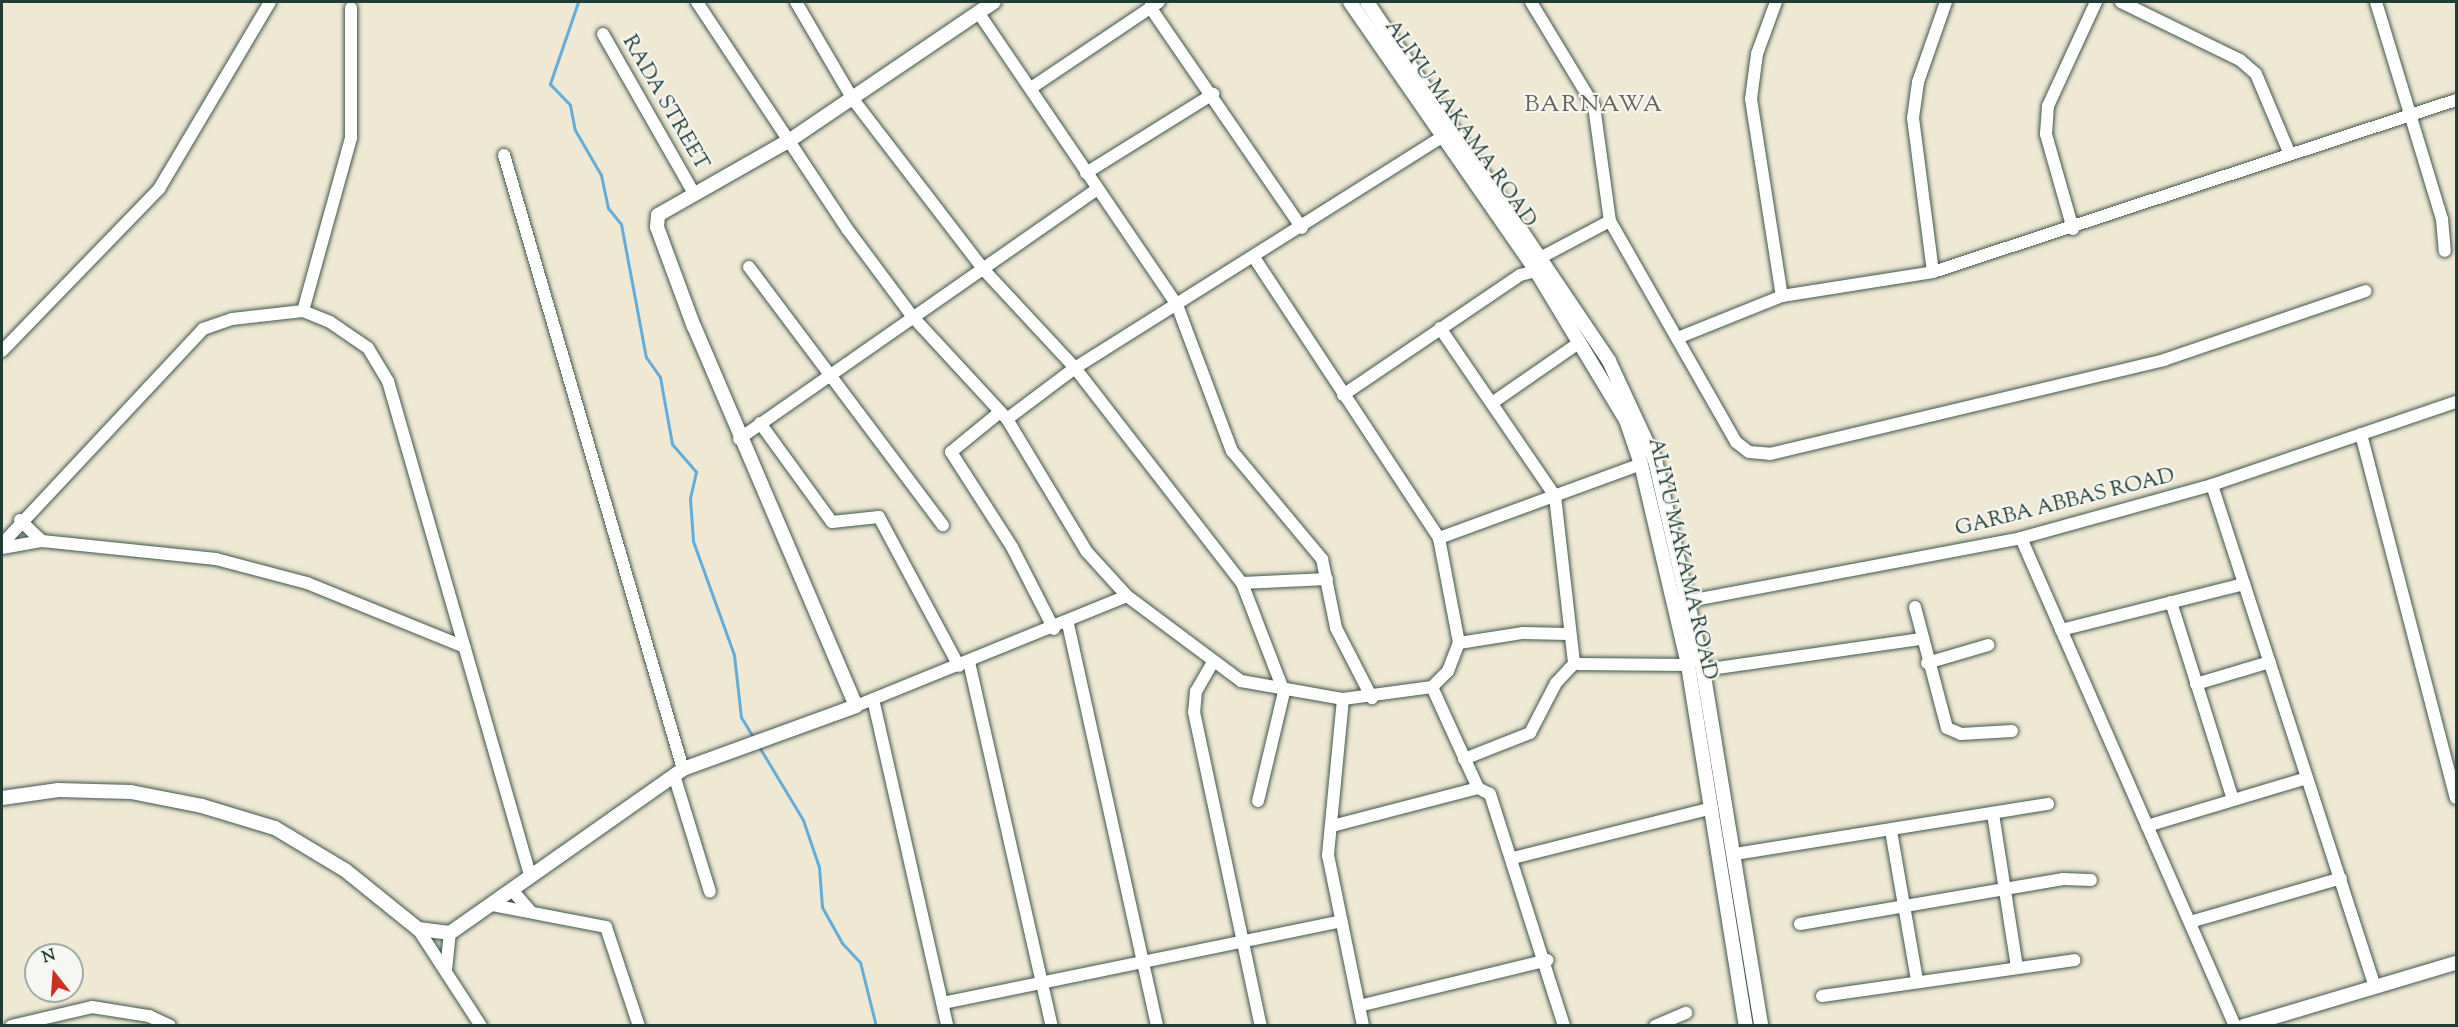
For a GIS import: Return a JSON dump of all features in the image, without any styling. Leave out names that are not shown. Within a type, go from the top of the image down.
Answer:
[{"type":"street","points":[[2,351],[159,189],[270,2]]},
{"type":"street","points":[[697,2],[912,316],[1004,416],[1087,552],[1127,596],[1241,681],[1284,692],[1343,699],[1372,698],[1432,687],[1448,671],[1459,643],[1439,538],[1342,395],[1255,259]]},
{"type":"street","points":[[796,2],[852,98],[984,270],[1075,368],[1242,583],[1284,692],[1258,801]]},
{"type":"street","points":[[856,706],[739,439],[657,226],[658,215],[693,192],[790,140],[993,2]]},
{"type":"street","name":"ALIYU MAKAMA ROAD","points":[[1350,2],[1367,9],[1637,413],[1655,460],[1703,670],[1735,854],[1761,1026]]},
{"type":"street","points":[[1531,2],[1594,106],[1610,221],[1680,338],[1736,442],[1749,452],[1770,454],[2164,360],[2365,291]]},
{"type":"street","points":[[1776,2],[1757,54],[1751,99],[1782,296]]},
{"type":"street","points":[[1933,272],[1913,118],[1918,82],[1947,2]]},
{"type":"street","points":[[2073,229],[2046,134],[2048,105],[2096,2]]},
{"type":"street","points":[[2121,2],[2240,60],[2256,74],[2289,152]]},
{"type":"street","points":[[2376,2],[2442,219],[2445,251]]},
{"type":"street","points":[[1031,88],[1155,4],[1302,228]]},
{"type":"street","points":[[303,311],[351,138],[351,8]]},
{"type":"street","name":"ALIYU MAKAMA ROAD","points":[[1367,9],[1443,136],[1538,264],[1626,420],[1641,464],[1688,665],[1746,1026]]},
{"type":"street","points":[[978,12],[1177,305],[1233,451],[1314,547],[1327,579],[1336,628],[1372,698]]},
{"type":"street","name":"RADA STREET","points":[[603,34],[693,192]]},
{"type":"street","points":[[1086,173],[1213,94]]},
{"type":"street","points":[[1680,338],[1782,296],[1933,272],[2073,229],[2289,152],[2412,116],[2457,100]]},
{"type":"street","points":[[1054,629],[1012,547],[951,452],[1075,368],[1255,259],[1443,136]]},
{"type":"street","points":[[504,155],[679,772],[710,891]]},
{"type":"street","points":[[739,439],[1097,189]]},
{"type":"street","points":[[1342,395],[1520,275],[1610,221]]},
{"type":"street","points":[[749,267],[827,377],[943,525]]},
{"type":"street","points":[[2,546],[20,520],[203,329],[232,319],[303,311],[368,348],[388,381],[530,875]]},
{"type":"street","points":[[1440,328],[1555,496],[1564,548],[1569,634],[1575,664]]},
{"type":"street","points":[[1492,403],[1580,342]]},
{"type":"street","name":"GARBA ABBAS ROAD","points":[[1674,604],[2021,538],[2212,485],[2457,402]]},
{"type":"street","points":[[760,423],[832,522],[879,517],[964,664],[1052,1026]]},
{"type":"street","points":[[2361,434],[2457,798]]},
{"type":"street","points":[[1439,538],[1641,464]]},
{"type":"street","points":[[2212,485],[2375,987]]},
{"type":"street","points":[[20,520],[42,542]]},
{"type":"street","points":[[2021,538],[2235,1026]]},
{"type":"street","points":[[2,546],[42,542],[216,559],[307,583],[465,647]]},
{"type":"street","points":[[1242,583],[1327,579]]},
{"type":"street","points":[[2061,630],[2244,584]]},
{"type":"street","points":[[418,928],[450,933],[679,772],[1068,624],[1127,596]]},
{"type":"street","points":[[2171,602],[2233,800]]},
{"type":"street","points":[[1915,607],[1920,639],[1927,663],[1952,733],[2012,731]]},
{"type":"street","points":[[1068,624],[1157,1026]]},
{"type":"street","points":[[1459,643],[1522,633],[1569,634]]},
{"type":"street","points":[[1703,670],[1920,639]]},
{"type":"street","points":[[1927,663],[1988,645]]},
{"type":"street","points":[[1213,662],[1196,691],[1194,712],[1261,1026]]},
{"type":"street","points":[[2196,684],[2270,662]]},
{"type":"street","points":[[1464,759],[1530,733],[1556,683],[1575,664],[1688,665]]},
{"type":"street","points":[[1432,687],[1478,788],[1496,804],[1547,960],[1564,1026]]},
{"type":"street","points":[[873,699],[947,1026]]},
{"type":"street","points":[[1343,699],[1328,855],[1363,1026]]},
{"type":"street","points":[[2147,826],[2307,778]]},
{"type":"street","points":[[1332,826],[1478,788]]},
{"type":"street","points":[[2,798],[58,790],[131,792],[275,828],[345,870],[418,928],[480,1026]]},
{"type":"street","points":[[1735,854],[1891,831],[2048,804]]},
{"type":"street","points":[[1514,858],[1712,808]]},
{"type":"street","points":[[1993,814],[2017,967]]},
{"type":"street","points":[[1891,831],[1917,980]]},
{"type":"street","points":[[2190,922],[2341,878]]},
{"type":"street","points":[[1800,924],[2005,889],[2091,880]]},
{"type":"street","points":[[512,890],[531,912]]},
{"type":"street","points":[[492,905],[606,927],[639,1026]]},
{"type":"street","points":[[943,1003],[1044,987],[1342,921]]},
{"type":"street","points":[[446,970],[450,933]]},
{"type":"street","points":[[1359,1006],[1547,960]]},
{"type":"street","points":[[1822,996],[1917,980],[2074,960]]},
{"type":"street","points":[[2244,1026],[2457,963]]},
{"type":"street","points":[[11,1026],[92,1007],[149,1016],[170,1026]]},
{"type":"street","points":[[1655,1026],[1686,1012]]},
{"type":"waterway","points":[[578,2],[550,84],[570,105],[575,130],[601,175],[608,208],[621,224],[646,357],[660,377],[672,444],[696,472],[690,498],[693,541],[734,655],[741,717],[754,739]]},
{"type":"waterway","points":[[758,745],[803,820],[819,867],[822,907],[842,943],[860,962],[876,1026]]},
{"type":"district","name":"BARNAWA","points":[[1594,106]]}]
